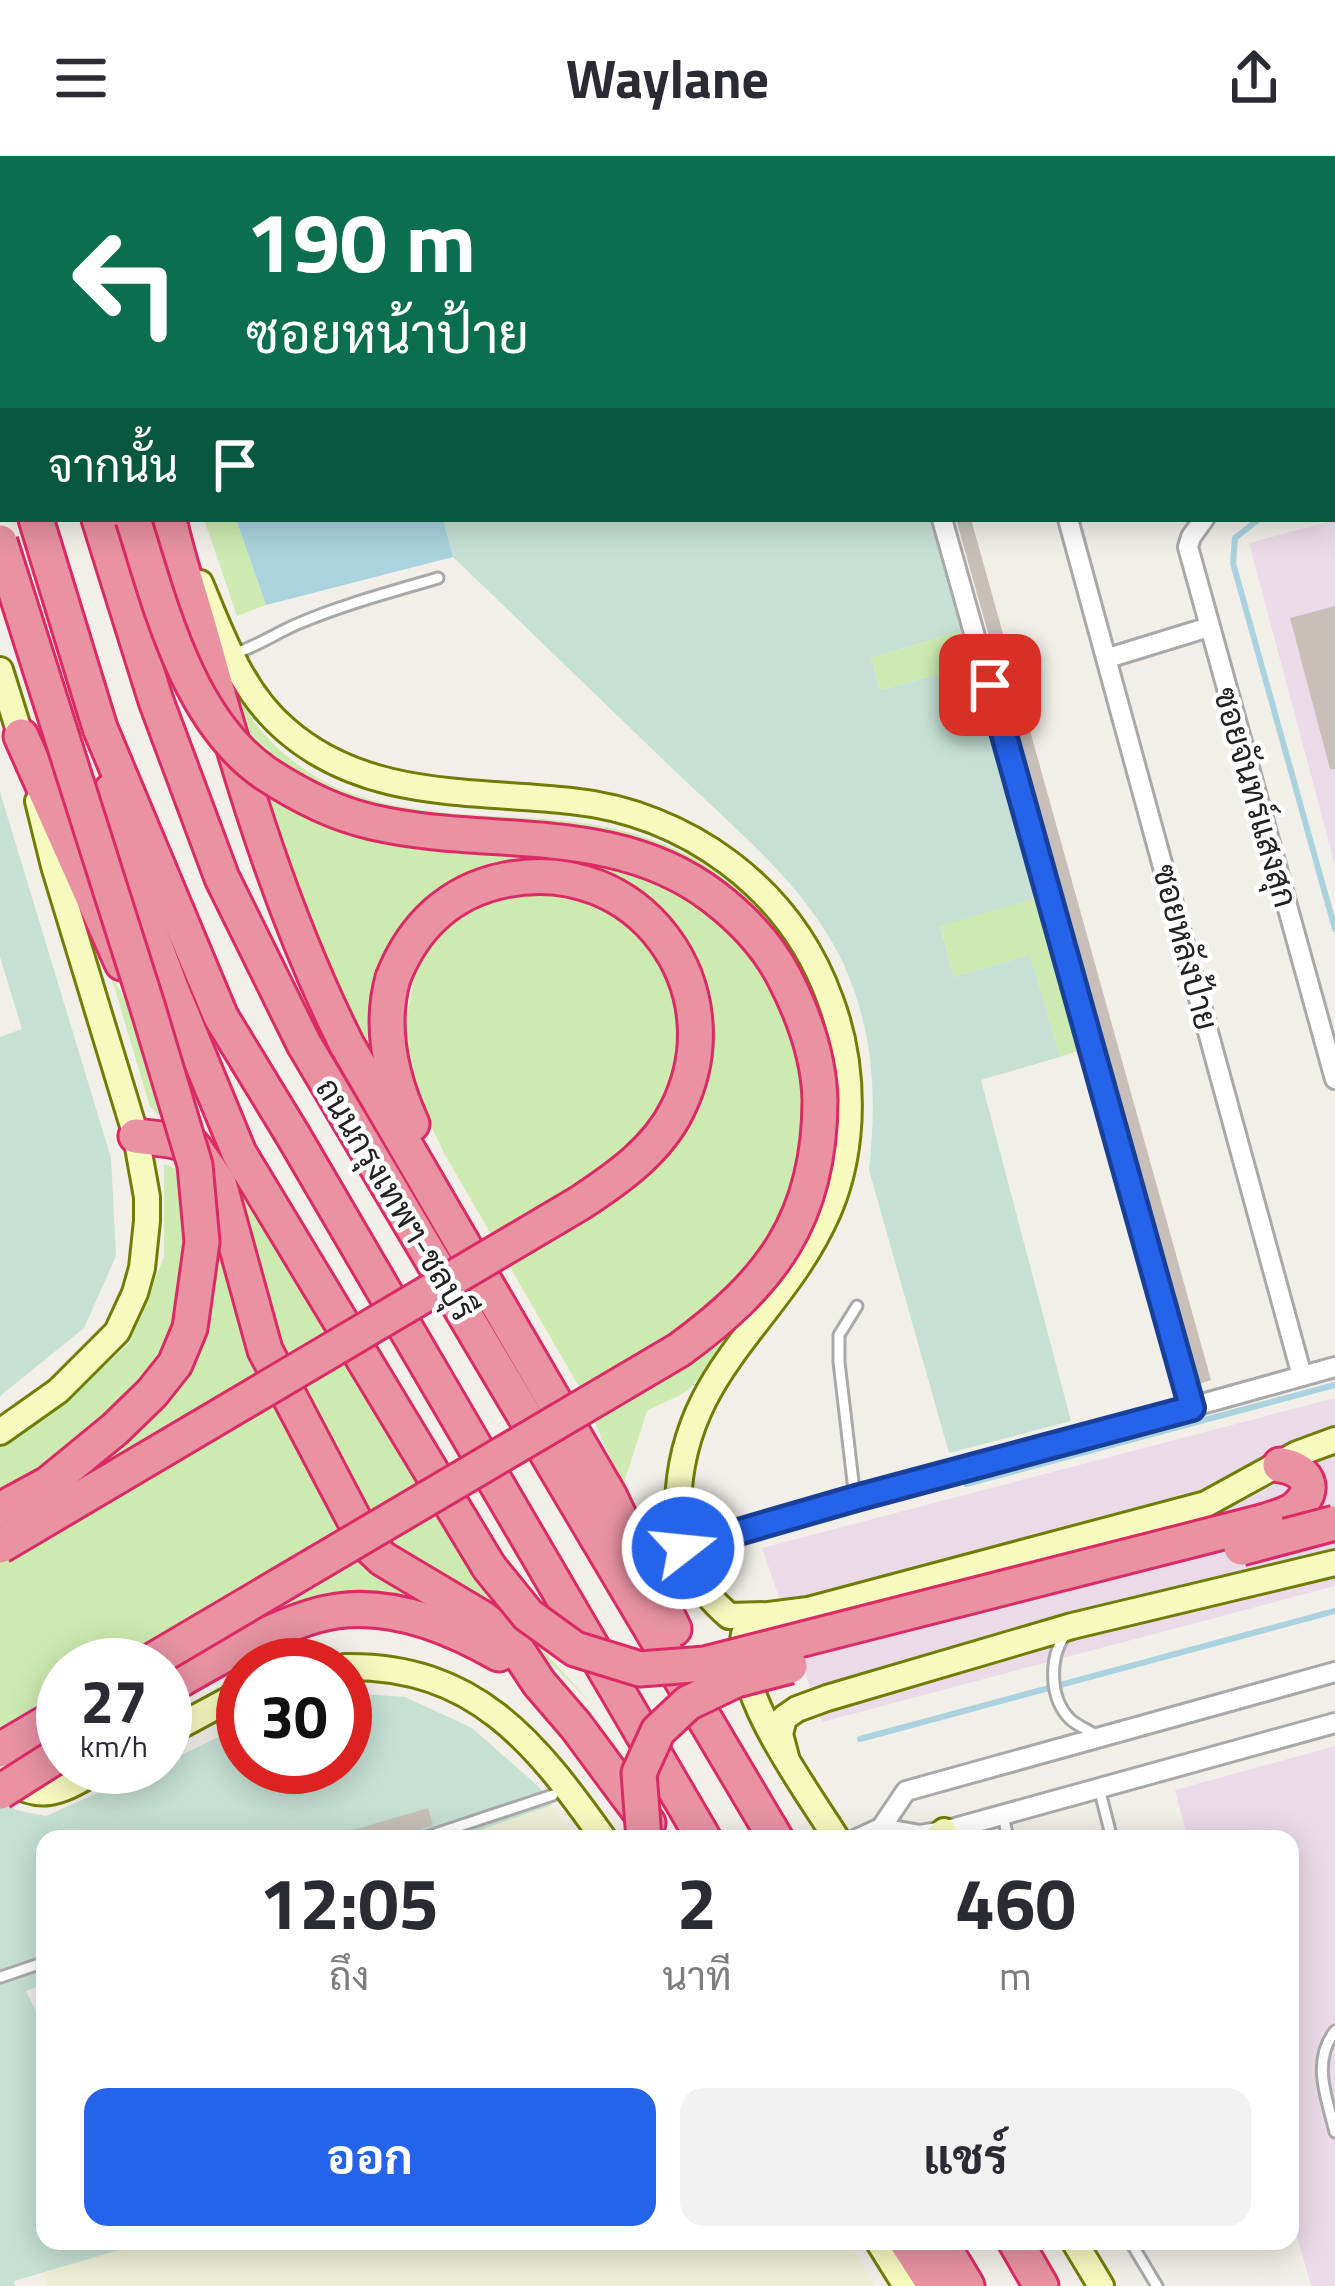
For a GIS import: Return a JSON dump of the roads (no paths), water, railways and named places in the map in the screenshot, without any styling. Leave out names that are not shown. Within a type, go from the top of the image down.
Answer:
[{"type":"highway","name":"ถนนกรุงเทพฯ-ชลบุรี","points":[[37,522],[100,728],[221,1017],[699,1830]]},
{"type":"highway","name":"ถนนกรุงเทพฯ-ชลบุรี","points":[[101,522],[156,701],[222,878],[304,1044],[771,1830]]},
{"type":"highway","points":[[134,522],[174,646],[193,684],[236,747],[260,769],[306,799],[372,822],[593,845],[687,878],[738,916],[766,948],[796,1003],[820,1089],[817,1148],[804,1207],[775,1259],[738,1304],[679,1350],[191,1638]]},
{"type":"highway","points":[[172,522],[233,754],[321,994],[586,1454],[685,1651],[789,1830]]},
{"type":"highway","points":[[0,542],[195,1166],[202,1242],[190,1328],[176,1364],[116,1429],[48,1484],[0,1510]]},
{"type":"highway","points":[[100,728],[122,856],[239,1153]]},
{"type":"highway","points":[[21,736],[140,1002],[187,1091],[239,1153],[489,1567],[528,1615],[574,1649],[640,1669],[705,1664],[1266,1521],[1292,1512],[1306,1495],[1304,1474],[1296,1467],[1280,1465]]},
{"type":"highway","points":[[0,1546],[580,1203],[629,1168],[662,1134],[680,1106],[693,1068],[696,1044],[691,991],[668,944],[649,920],[601,889],[539,874],[491,883],[441,909],[411,939],[393,978],[386,1022],[400,1098],[444,1184],[539,1348],[586,1454]]},
{"type":"highway","points":[[136,1136],[193,1146],[219,1183],[265,1350],[367,1544],[382,1559],[510,1639],[653,1830]]},
{"type":"highway","points":[[643,1830],[639,1773],[658,1731],[688,1703],[736,1680],[1335,1523]]},
{"type":"highway","points":[[192,1674],[308,1619],[337,1611],[365,1611],[409,1617],[464,1634],[539,1683]]},
{"type":"highway","points":[[0,1750],[36,1729]]},
{"type":"highway","points":[[0,1792],[36,1770]]},
{"type":"highway","points":[[912,2250],[935,2286]]},
{"type":"highway","points":[[945,2250],[967,2286]]},
{"type":"highway","points":[[1020,2250],[1040,2286]]},
{"type":"main road","points":[[172,522],[230,656],[265,709],[302,742],[364,776],[435,791],[606,806],[681,832],[758,886],[800,937],[816,967],[835,1012],[846,1058],[848,1124],[837,1186],[808,1247],[717,1373],[698,1407],[681,1460],[678,1520],[683,1548],[708,1598],[729,1616],[808,1610],[1206,1504],[1297,1454],[1335,1440]]},
{"type":"main road","points":[[0,670],[136,1136],[147,1197],[142,1268],[117,1332],[58,1390],[0,1432]]},
{"type":"main road","points":[[786,1757],[780,1729],[784,1718],[827,1698],[1072,1626],[1335,1563]]},
{"type":"main road","points":[[769,1616],[744,1634],[741,1648],[752,1696],[831,1830]]},
{"type":"main road","points":[[372,1669],[430,1678],[494,1711],[568,1788],[598,1830]]},
{"type":"main road","points":[[0,1774],[23,1791],[36,1793]]},
{"type":"main road","points":[[884,2250],[906,2286]]},
{"type":"main road","points":[[1079,2250],[1101,2286]]},
{"type":"street","points":[[943,522],[1192,1408]]},
{"type":"street","name":"ซอยหลังป้าย","points":[[1069,522],[1303,1376]]},
{"type":"street","name":"ซอยจันทร์แสงสุก","points":[[1202,522],[1188,547],[1335,1079]]},
{"type":"street","points":[[1108,658],[1209,627]]},
{"type":"street","points":[[683,1548],[1335,1367]]},
{"type":"street","points":[[877,1830],[906,1791],[1335,1672]]},
{"type":"street","points":[[956,1830],[1335,1724]]},
{"type":"street","points":[[881,1828],[892,1830]]},
{"type":"lane","points":[[230,656],[346,605],[439,578]]},
{"type":"lane","points":[[856,1498],[839,1335],[857,1306]]},
{"type":"lane","points":[[1072,1626],[1057,1646],[1053,1667],[1057,1695],[1069,1719],[1098,1736]]},
{"type":"lane","points":[[1099,1788],[1110,1830]]},
{"type":"lane","points":[[447,1830],[553,1795]]},
{"type":"lane","points":[[1003,1815],[1006,1830]]},
{"type":"lane","points":[[1,1977],[36,1966]]},
{"type":"lane","points":[[1335,2031],[1321,2065],[1335,2132]]},
{"type":"lane","points":[[1135,2250],[1157,2286]]},
{"type":"water","points":[[237,522],[444,522],[453,557],[266,605]]},
{"type":"waterway","points":[[1255,522],[1235,538],[1233,563],[1335,929]]},
{"type":"waterway","points":[[966,1484],[1335,1385]]},
{"type":"waterway","points":[[860,1739],[1335,1611]]}]
